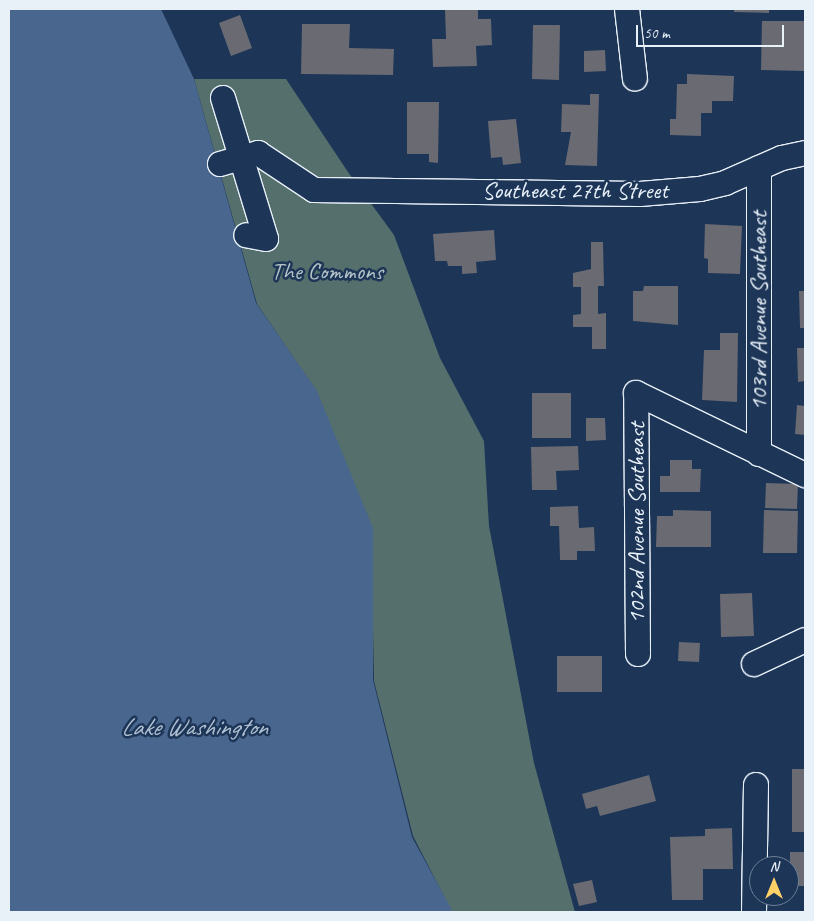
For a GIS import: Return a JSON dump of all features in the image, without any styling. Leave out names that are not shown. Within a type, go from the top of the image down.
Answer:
[{"type":"street","points":[[627,9],[634,79]]},
{"type":"street","points":[[223,98],[224,130],[230,161],[266,239],[246,235]]},
{"type":"street","name":"Southeast 27th Street","points":[[230,161],[258,153],[314,190],[338,188],[640,194],[700,189],[725,183],[759,168],[805,153]]},
{"type":"street","name":"103rd Avenue Southeast","points":[[758,454],[759,168]]},
{"type":"street","name":"102nd Avenue Southeast","points":[[638,654],[636,392],[758,454]]},
{"type":"street","points":[[758,454],[805,475]]},
{"type":"street","points":[[754,664],[805,640]]},
{"type":"street","points":[[754,912],[756,785]]},
{"type":"green space","name":"The Commons","points":[[194,79],[286,79],[348,172],[394,235],[440,358],[484,441],[489,526],[534,763],[575,912],[452,912],[413,836],[374,681],[371,528],[317,392],[257,304]]},
{"type":"water","name":"Lake Washington","points":[[9,9],[161,9],[194,79],[256,303],[317,391],[373,528],[373,680],[412,837],[453,912],[9,912]]},
{"type":"building","points":[[445,9],[478,9],[478,19],[491,19],[492,45],[476,46],[477,66],[433,67],[432,39],[446,39]]},
{"type":"building","points":[[734,9],[769,9],[769,13],[734,12]]},
{"type":"building","points":[[240,15],[252,48],[231,56],[219,23]]},
{"type":"building","points":[[762,21],[805,21],[805,71],[761,70]]},
{"type":"building","points":[[302,24],[350,24],[349,48],[394,49],[393,75],[301,74]]},
{"type":"building","points":[[533,25],[560,25],[559,80],[532,79]]},
{"type":"building","points":[[605,50],[606,71],[584,72],[584,51]]},
{"type":"building","points":[[687,74],[734,76],[733,101],[712,101],[712,113],[701,113],[701,136],[670,135],[670,119],[676,119],[677,84],[687,84]]},
{"type":"building","points":[[590,94],[599,94],[597,166],[565,165],[571,132],[561,132],[562,104],[590,105]]},
{"type":"building","points":[[407,102],[439,102],[438,163],[429,162],[429,154],[407,154]]},
{"type":"building","points":[[516,119],[521,163],[503,165],[502,157],[491,158],[488,121]]},
{"type":"building","points":[[705,224],[742,226],[740,274],[708,273],[708,259],[704,258]]},
{"type":"building","points":[[494,230],[496,260],[476,262],[477,273],[462,274],[462,266],[448,266],[447,261],[435,261],[433,234]]},
{"type":"building","points":[[591,242],[603,242],[604,286],[598,286],[598,314],[606,313],[606,349],[592,349],[592,327],[573,327],[573,315],[581,314],[581,287],[573,287],[573,273],[591,269]]},
{"type":"building","points":[[644,286],[678,286],[678,325],[633,321],[633,291],[643,291]]},
{"type":"building","points":[[799,291],[805,291],[805,328],[800,328]]},
{"type":"building","points":[[720,333],[738,333],[737,402],[702,400],[704,350],[720,350]]},
{"type":"building","points":[[797,348],[805,348],[805,381],[798,382]]},
{"type":"building","points":[[532,393],[571,393],[571,438],[532,438]]},
{"type":"building","points":[[797,405],[805,406],[805,435],[795,434]]},
{"type":"building","points":[[586,418],[605,418],[606,440],[586,441]]},
{"type":"building","points":[[578,446],[579,470],[556,471],[557,490],[532,490],[531,447]]},
{"type":"building","points":[[670,460],[692,460],[692,469],[701,469],[700,492],[660,492],[660,476],[670,476]]},
{"type":"building","points":[[766,483],[798,484],[797,509],[765,508]]},
{"type":"building","points":[[578,506],[579,528],[594,527],[595,551],[577,551],[577,560],[560,560],[559,526],[550,526],[550,507]]},
{"type":"building","points":[[673,510],[711,511],[711,547],[656,547],[657,516],[673,516]]},
{"type":"building","points":[[764,510],[798,511],[797,553],[763,553]]},
{"type":"building","points":[[752,593],[754,636],[721,637],[720,594]]},
{"type":"building","points":[[679,642],[700,643],[699,662],[678,661]]},
{"type":"building","points":[[557,656],[602,656],[602,692],[557,692]]},
{"type":"building","points":[[792,769],[805,769],[805,832],[792,832]]},
{"type":"building","points":[[649,775],[656,801],[600,816],[597,806],[586,809],[582,794]]},
{"type":"building","points":[[732,828],[733,869],[703,869],[703,900],[672,900],[670,837],[705,836],[705,829]]},
{"type":"building","points":[[790,852],[805,852],[805,886],[799,886],[799,856],[790,856]]},
{"type":"building","points":[[592,880],[597,902],[579,906],[573,884]]}]
